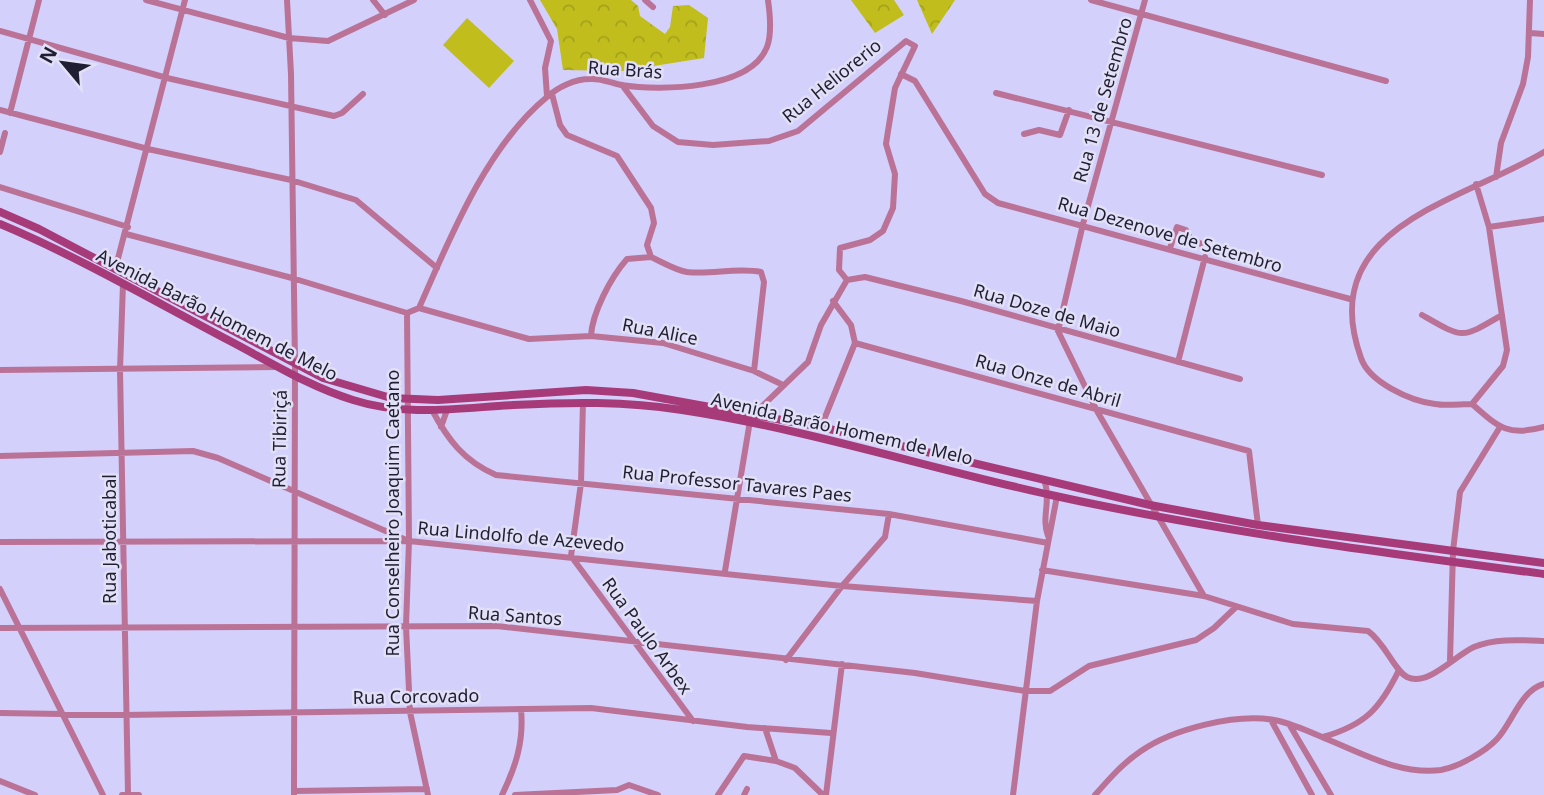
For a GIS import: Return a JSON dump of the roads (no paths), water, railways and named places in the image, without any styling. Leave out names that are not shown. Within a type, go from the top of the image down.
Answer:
[{"type":"main road","name":"Avenida Barão Homem de Melo","points":[[0,212],[40,229],[295,363],[352,389],[407,400],[586,390],[680,399],[1053,495],[1156,517],[1246,534],[1544,574]]},
{"type":"main road","name":"Avenida Barão Homem de Melo","points":[[0,224],[123,284],[278,367],[349,399],[379,408],[408,411],[583,402],[632,403],[781,420],[821,427],[1045,483],[1150,505],[1258,525],[1544,563]]},
{"type":"main road","points":[[1246,534],[1255,532],[1258,525]]},
{"type":"street","points":[[10,113],[39,0]]},
{"type":"street","points":[[146,0],[289,38],[328,41],[414,0]]},
{"type":"street","points":[[115,270],[186,0]]},
{"type":"street","name":"Rua Tibiriçá","points":[[287,0],[292,107],[295,363],[294,793]]},
{"type":"street","points":[[373,0],[385,15]]},
{"type":"street","points":[[530,0],[551,41],[545,68],[560,125],[567,135],[617,156],[651,208],[654,223],[647,245],[651,257]]},
{"type":"street","points":[[645,0],[653,7]]},
{"type":"street","name":"Rua Brás","points":[[419,309],[460,217],[501,148],[550,95],[570,82],[590,79],[622,85],[687,86],[737,75],[756,64],[768,46],[768,0]]},
{"type":"street","points":[[1091,0],[1386,81]]},
{"type":"street","name":"Rua 13 de Setembro","points":[[1058,331],[1083,224],[1145,0]]},
{"type":"street","points":[[1496,177],[1501,143],[1523,84],[1530,33],[1530,0]]},
{"type":"street","points":[[0,31],[167,78],[334,116],[342,113],[363,94]]},
{"type":"street","points":[[1530,33],[1544,34]]},
{"type":"street","name":"Rua Heliorerio","points":[[622,85],[653,126],[678,142],[713,145],[769,141],[798,131],[906,41],[915,46],[901,74]]},
{"type":"street","points":[[725,572],[735,497],[752,418],[781,384],[808,362],[833,301],[846,280],[839,270],[840,248],[870,240],[883,231],[894,208],[895,174],[886,144],[895,88],[901,74]]},
{"type":"street","name":"Rua Dezenove de Setembro","points":[[901,74],[915,81],[985,194],[998,203],[1205,257],[1349,299]]},
{"type":"street","points":[[996,93],[1112,120],[1322,175]]},
{"type":"street","points":[[0,110],[148,149],[291,180],[356,200],[437,268]]},
{"type":"street","points":[[1024,134],[1039,130],[1060,135],[1069,110]]},
{"type":"street","points":[[0,152],[5,133]]},
{"type":"street","points":[[1544,152],[1436,204],[1398,228],[1373,251],[1360,271],[1349,299],[1352,335],[1364,367],[1406,396],[1434,404],[1472,404],[1500,428],[1522,433],[1544,427]]},
{"type":"street","points":[[1472,404],[1503,366],[1507,350],[1489,227],[1476,184]]},
{"type":"street","points":[[0,187],[127,231],[407,313],[419,309]]},
{"type":"street","points":[[1489,227],[1544,219]]},
{"type":"street","points":[[1170,248],[1177,227],[1186,230],[1190,239],[1205,246]]},
{"type":"street","points":[[592,336],[597,307],[627,259],[651,257],[684,272],[708,273],[746,269],[761,272],[764,282],[754,371]]},
{"type":"street","points":[[1178,362],[1205,257]]},
{"type":"street","name":"Rua Doze de Maio","points":[[846,280],[864,277],[961,301],[1058,331],[1240,379]]},
{"type":"street","name":"Rua Jaboticabal","points":[[123,284],[120,370],[125,794]]},
{"type":"street","points":[[821,427],[855,343],[851,325],[833,301]]},
{"type":"street","name":"Rua Alice","points":[[419,309],[529,339],[592,336],[663,343],[754,371],[781,384]]},
{"type":"street","name":"Rua Conselheiro Joaquim Caetano","points":[[407,313],[409,541],[406,626],[410,712],[427,792]]},
{"type":"street","points":[[1422,315],[1455,334],[1469,334],[1502,315]]},
{"type":"street","points":[[1058,331],[1097,411],[1204,596]]},
{"type":"street","name":"Rua Onze de Abril","points":[[855,343],[1249,451],[1258,525]]},
{"type":"street","points":[[0,370],[278,367]]},
{"type":"street","points":[[571,556],[581,483],[583,402]]},
{"type":"street","name":"Rua Professor Tavares Paes","points":[[432,410],[441,427],[469,461],[496,475],[889,514],[1048,540]]},
{"type":"street","points":[[441,427],[447,410]]},
{"type":"street","points":[[1450,660],[1453,551],[1460,492],[1478,459],[1500,428]]},
{"type":"street","points":[[0,456],[193,452],[218,457],[409,541]]},
{"type":"street","points":[[1013,795],[1037,601],[1048,540],[1045,527],[1053,495],[1045,483]]},
{"type":"street","points":[[786,660],[842,586],[885,537],[889,514]]},
{"type":"street","name":"Rua Lindolfo de Azevedo","points":[[0,542],[409,541],[842,586],[1037,601]]},
{"type":"street","name":"Rua Paulo Arbex","points":[[571,556],[693,721]]},
{"type":"street","points":[[1042,569],[1204,596],[1235,608],[1293,624],[1368,631],[1384,645],[1399,670],[1408,678],[1425,679],[1450,660],[1475,647],[1497,641],[1544,641]]},
{"type":"street","points":[[0,589],[103,795]]},
{"type":"street","name":"Rua Santos","points":[[0,628],[496,626],[786,660],[842,664],[1025,691],[1050,691],[1089,666],[1196,640],[1214,628],[1235,608]]},
{"type":"street","points":[[825,795],[842,664]]},
{"type":"street","points":[[1323,737],[1348,730],[1369,717],[1389,690],[1399,670]]},
{"type":"street","points":[[1095,795],[1115,772],[1142,750],[1211,723],[1249,719],[1289,724],[1380,762],[1418,772],[1445,769],[1495,741],[1522,701],[1536,686],[1544,684]]},
{"type":"street","name":"Rua Corcovado","points":[[0,713],[124,715],[591,708],[693,721],[831,733]]},
{"type":"street","points":[[502,795],[517,763],[523,731],[521,709]]},
{"type":"street","points":[[1271,720],[1312,795]]},
{"type":"street","points":[[1289,724],[1331,795]]},
{"type":"street","points":[[765,728],[776,761]]},
{"type":"street","points":[[718,795],[744,756],[776,761],[795,768],[825,795]]},
{"type":"street","points":[[0,780],[36,795]]},
{"type":"street","points":[[515,795],[617,790],[629,785],[658,795]]},
{"type":"street","points":[[294,793],[427,792]]},
{"type":"street","points":[[125,794],[139,795]]}]
